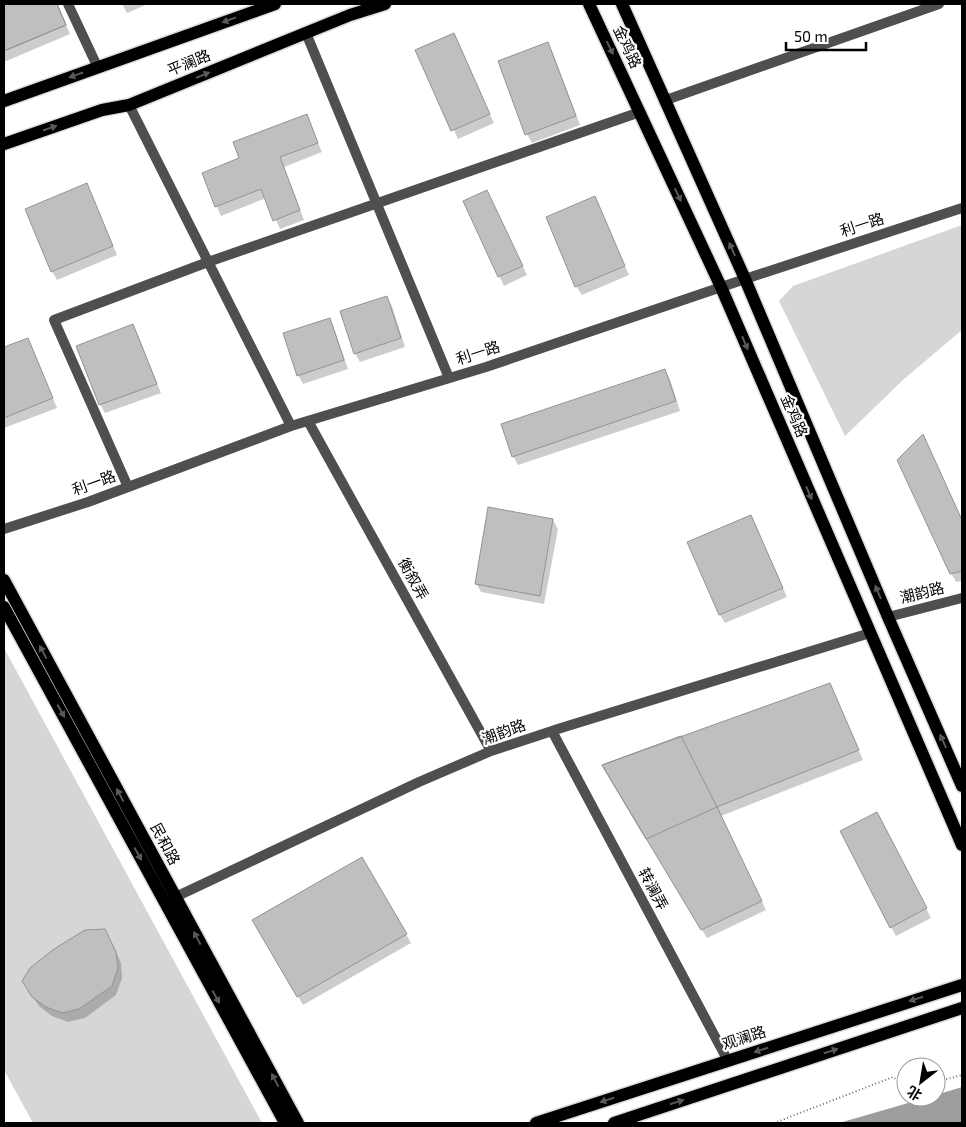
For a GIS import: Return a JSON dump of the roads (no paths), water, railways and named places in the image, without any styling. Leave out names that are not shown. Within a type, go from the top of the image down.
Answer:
[{"type":"main road","name":"平澜路","points":[[4,101],[275,4]]},
{"type":"main road","name":"平澜路","points":[[4,144],[102,110],[129,106],[350,15],[385,4]]},
{"type":"main road","name":"金鸡路","points":[[589,4],[721,288],[962,845]]},
{"type":"main road","name":"金鸡路","points":[[622,4],[745,279],[888,617],[962,786]]},
{"type":"main road","name":"民和路","points":[[4,580],[285,1123]]},
{"type":"main road","name":"民和路","points":[[4,607],[298,1123]]},
{"type":"main road","name":"观澜路","points":[[536,1123],[962,985]]},
{"type":"main road","points":[[614,1123],[962,1008]]},
{"type":"street","points":[[68,4],[98,68]]},
{"type":"street","points":[[666,100],[939,4]]},
{"type":"street","points":[[306,33],[449,378]]},
{"type":"street","points":[[129,106],[291,426]]},
{"type":"street","points":[[128,486],[54,320],[208,262],[640,112]]},
{"type":"street","name":"利一路","points":[[4,529],[88,502],[291,426],[449,378],[962,208]]},
{"type":"street","name":"衡叙弄","points":[[308,421],[492,751]]},
{"type":"street","name":"潮韵路","points":[[888,617],[962,598]]},
{"type":"street","name":"潮韵路","points":[[170,899],[410,786],[492,751],[870,632]]},
{"type":"street","name":"转澜弄","points":[[552,731],[728,1061]]}]
